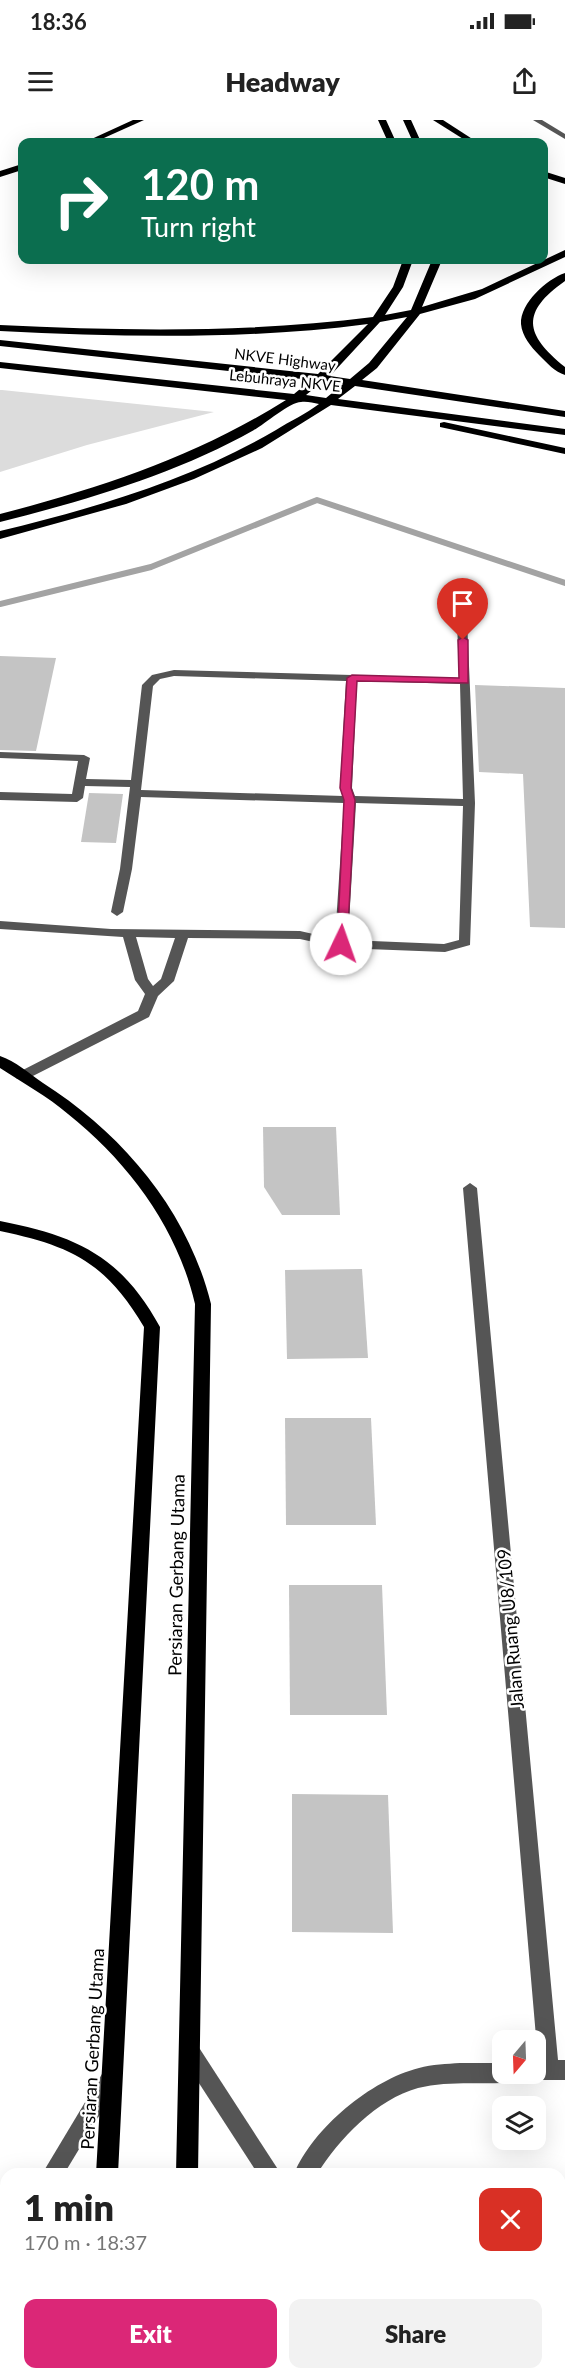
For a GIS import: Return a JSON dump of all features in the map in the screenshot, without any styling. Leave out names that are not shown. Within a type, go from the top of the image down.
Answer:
[{"type":"highway","points":[[98,138],[140,120]]},
{"type":"highway","points":[[382,120],[390,138]]},
{"type":"highway","points":[[407,120],[415,138]]},
{"type":"highway","points":[[437,120],[466,138]]},
{"type":"highway","points":[[0,174],[18,168]]},
{"type":"highway","points":[[548,176],[565,181]]},
{"type":"highway","points":[[548,261],[565,253]]},
{"type":"highway","points":[[0,518],[72,500],[147,475],[210,447],[277,411],[328,373],[358,343],[391,301],[403,280],[407,264]]},
{"type":"highway","points":[[0,535],[113,504],[185,479],[248,450],[308,417],[360,377],[392,347],[432,282],[436,264]]},
{"type":"highway","points":[[0,328],[143,333],[279,329],[371,321],[459,301],[485,292],[542,264]]},
{"type":"highway","points":[[565,276],[542,293],[529,309],[525,327],[533,345],[565,372]]},
{"type":"highway","name":"NKVE Highway","points":[[0,343],[331,379],[565,414]]},
{"type":"highway","name":"Lebuhraya NKVE","points":[[0,365],[435,412],[565,432]]},
{"type":"highway","points":[[197,385],[444,425],[565,451]]},
{"type":"main road","name":"Persiaran Gerbang Utama","points":[[0,1061],[73,1111],[122,1158],[168,1212],[200,1283],[203,1304],[187,2168]]},
{"type":"main road","name":"Persiaran Gerbang Utama","points":[[0,1226],[57,1240],[83,1251],[124,1284],[152,1327],[107,2168]]},
{"type":"street","points":[[537,120],[565,137]]},
{"type":"street","points":[[0,925],[128,933],[300,935],[341,944],[445,948],[465,942],[469,803],[462,620]]},
{"type":"street","points":[[117,912],[126,869],[148,685],[156,677],[174,674],[465,681]]},
{"type":"street","points":[[341,944],[350,800],[346,788],[352,678]]},
{"type":"street","points":[[0,755],[84,758],[77,798],[0,796]]},
{"type":"street","points":[[80,782],[136,788],[350,800],[469,803]]},
{"type":"street","points":[[128,933],[142,980],[152,994]]},
{"type":"street","points":[[22,1076],[144,1014],[152,994],[167,981],[183,933]]},
{"type":"street","name":"Jalan Ruang U8/109","points":[[470,1188],[550,2070]]},
{"type":"street","points":[[189,2050],[267,2168]]},
{"type":"street","points":[[307,2168],[315,2154],[369,2101],[418,2078],[492,2074]]},
{"type":"street","points":[[56,2168],[112,2075]]},
{"type":"shaded area","points":[[0,390],[214,412],[87,445],[0,472]]},
{"type":"building","points":[[0,656],[56,658],[36,751],[0,750]]},
{"type":"building","points":[[475,685],[565,688],[565,928],[530,927],[523,774],[479,772]]},
{"type":"building","points":[[89,793],[123,794],[116,843],[81,842]]},
{"type":"building","points":[[263,1127],[336,1127],[340,1215],[282,1215],[264,1187]]},
{"type":"building","points":[[362,1269],[368,1358],[287,1359],[285,1270]]},
{"type":"building","points":[[285,1418],[371,1418],[376,1525],[286,1525]]},
{"type":"building","points":[[289,1585],[382,1585],[387,1715],[290,1715]]},
{"type":"building","points":[[292,1794],[388,1795],[393,1933],[292,1932]]},
{"type":"waterway","points":[[0,604],[151,567],[317,500],[565,583]]},
{"type":"route","points":[[341,944],[350,800],[346,788],[352,678],[465,681],[463,640]]}]
